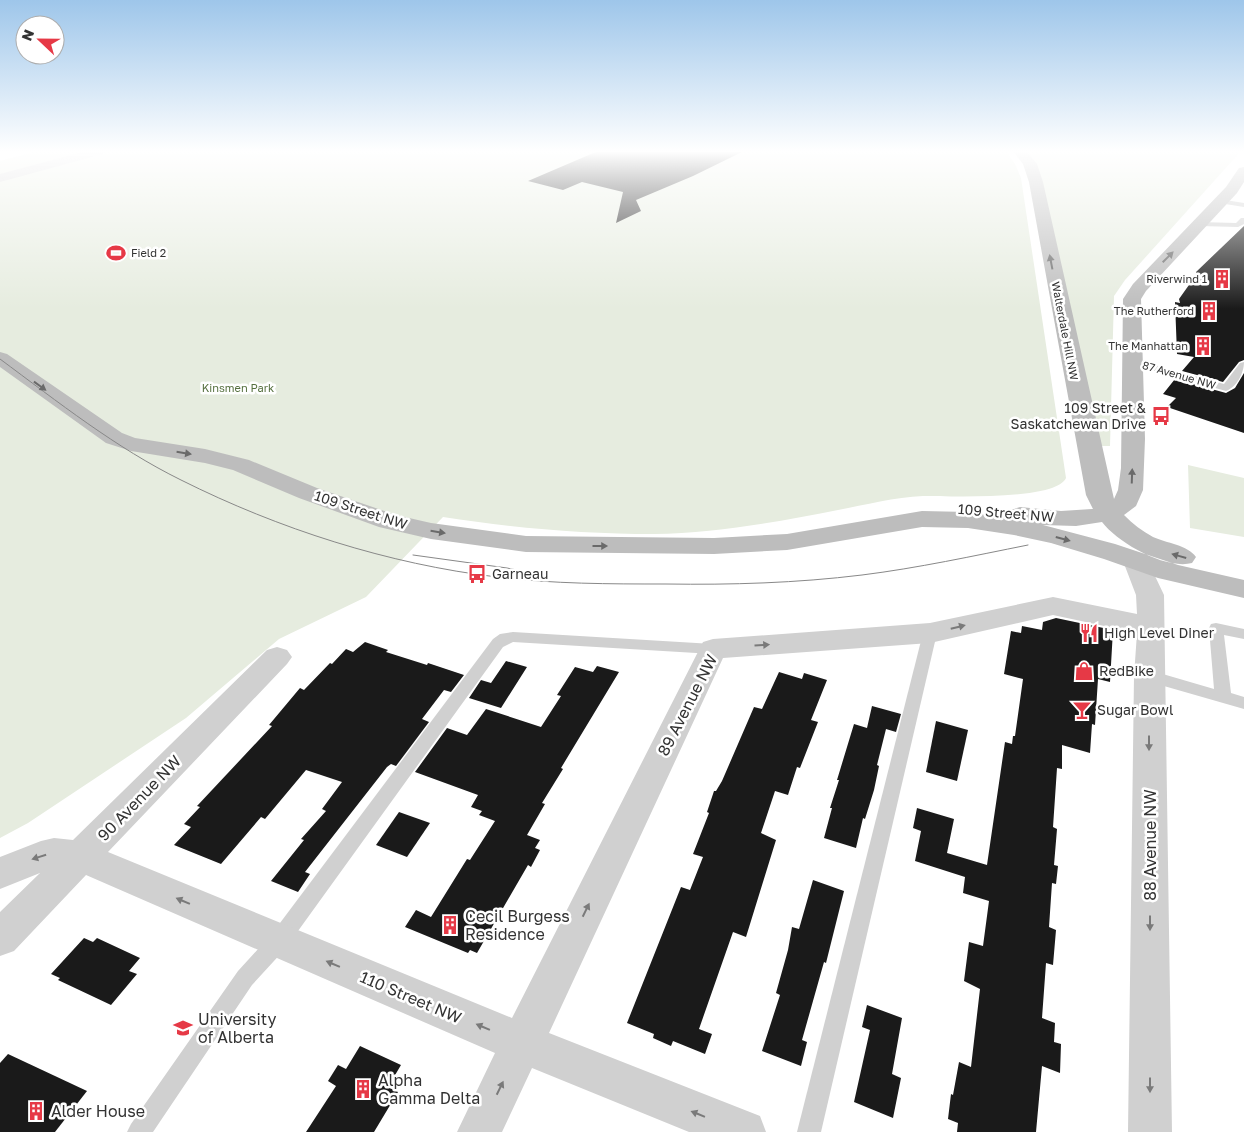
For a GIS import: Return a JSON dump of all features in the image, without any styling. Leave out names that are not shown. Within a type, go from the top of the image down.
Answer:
[{"type":"main road","name":"Walterdale Hill NW","points":[[1040,204],[1092,467],[1099,495],[1108,514]]},
{"type":"main road","points":[[1219,204],[1134,294],[1132,307],[1131,492],[1128,501],[1108,514],[1124,532],[1155,548],[1182,557],[1244,571]]},
{"type":"main road","name":"109 Street NW","points":[[0,358],[114,438],[131,444],[228,461],[308,493],[388,521],[431,531],[526,544],[564,546],[714,546],[787,542],[922,519],[942,518],[999,525],[1052,536],[1106,550],[1178,574],[1244,589]]},
{"type":"main road","name":"109 Street NW","points":[[756,544],[791,533],[912,510],[943,508],[1077,519],[1108,514]]},
{"type":"street","name":"88 Avenue NW","points":[[1136,561],[1150,596],[1151,626],[1149,676],[1150,1132]]},
{"type":"street","name":"89 Avenue NW","points":[[479,1132],[713,648],[930,633],[1053,606],[1151,626]]},
{"type":"street","name":"90 Avenue NW","points":[[1,935],[277,657]]},
{"type":"street","name":"110 Street NW","points":[[0,873],[41,856],[54,853],[80,857],[278,942],[744,1132]]},
{"type":"lane","points":[[1200,224],[1238,225],[1244,220]]},
{"type":"lane","name":"87 Avenue NW","points":[[1133,362],[1226,388],[1244,365]]},
{"type":"lane","points":[[1223,698],[1216,628],[1244,634]]},
{"type":"lane","points":[[809,1132],[930,633]]},
{"type":"lane","points":[[139,1132],[245,978],[278,942],[498,643],[505,638],[513,636],[713,648]]},
{"type":"lane","points":[[1149,676],[1244,703]]},
{"type":"green space","name":"Kinsmen Park","points":[[0,204],[1025,204],[1066,478],[1058,485],[1043,491],[1000,496],[912,497],[769,523],[677,533],[575,532],[443,517],[366,597],[279,639],[186,718],[28,823],[0,838]]},
{"type":"green space","points":[[1041,204],[1193,204],[1125,280],[1114,296],[1110,446],[1100,446]]},
{"type":"green space","points":[[1188,465],[1244,478],[1244,537],[1190,528]]},
{"type":"building","points":[[620,204],[638,204],[641,211],[616,223]]},
{"type":"building","points":[[1244,226],[1244,360],[1239,362],[1223,382],[1182,371],[1194,357],[1177,354],[1175,302],[1180,303],[1179,299],[1196,275],[1196,272]]},
{"type":"building","points":[[1244,373],[1244,433],[1167,407],[1176,398],[1163,394],[1175,379],[1226,393],[1235,388]]},
{"type":"building","points":[[1056,618],[1113,630],[1110,682],[1098,679],[1095,725],[1092,724],[1090,753],[1062,745],[1062,769],[1057,768],[1053,827],[1057,829],[1054,865],[1058,866],[1056,884],[1052,883],[1049,927],[1056,930],[1053,965],[1046,963],[1042,1018],[1055,1023],[1054,1042],[1061,1044],[1060,1073],[1042,1066],[1036,1132],[957,1132],[958,1123],[948,1119],[951,1094],[953,1095],[959,1062],[971,1067],[980,989],[964,981],[969,942],[983,946],[989,901],[963,893],[965,877],[915,861],[921,831],[913,828],[917,808],[954,819],[947,853],[987,865],[1005,742],[1012,744],[1013,736],[1015,736],[1023,679],[1004,674],[1011,631],[1021,633],[1022,626],[1042,630],[1043,622]]},
{"type":"building","points":[[365,642],[388,650],[386,652],[464,675],[451,692],[444,690],[422,719],[429,722],[396,766],[391,764],[387,767],[305,872],[310,874],[298,892],[271,881],[304,840],[301,839],[326,811],[322,809],[342,782],[306,770],[265,819],[261,817],[221,864],[174,845],[191,827],[184,824],[200,807],[197,806],[272,726],[269,725],[300,688],[304,690],[346,649],[353,652]]},
{"type":"building","points":[[506,661],[527,667],[501,708],[469,698],[481,680],[491,683]]},
{"type":"building","points":[[597,666],[619,672],[561,768],[563,769],[542,803],[545,804],[527,835],[540,840],[535,848],[540,850],[531,867],[528,865],[477,953],[470,950],[468,953],[405,927],[416,910],[431,917],[467,859],[470,860],[495,821],[479,815],[482,811],[471,807],[478,795],[415,772],[447,728],[467,735],[486,709],[541,727],[561,696],[557,695],[575,667],[593,672]]},
{"type":"building","points":[[779,672],[802,679],[804,673],[827,680],[811,720],[818,722],[800,768],[797,767],[788,795],[775,791],[761,833],[776,840],[746,937],[733,932],[699,1029],[712,1034],[705,1054],[673,1041],[671,1046],[653,1038],[654,1034],[627,1023],[681,887],[690,890],[703,857],[693,854],[709,813],[707,812],[714,791],[716,791],[722,781],[754,707],[762,709]]},
{"type":"building","points":[[872,706],[901,714],[896,732],[886,729],[877,765],[879,766],[874,790],[865,819],[863,818],[856,848],[824,838],[832,808],[830,808],[839,780],[837,780],[854,724],[867,728]]},
{"type":"building","points":[[936,721],[968,730],[957,781],[926,772]]},
{"type":"building","points":[[399,812],[430,823],[407,857],[376,845]]},
{"type":"building","points":[[813,880],[844,891],[826,963],[824,962],[802,1040],[807,1042],[801,1066],[762,1051],[780,995],[776,993],[788,950],[792,927],[799,929]]},
{"type":"building","points":[[84,938],[93,942],[97,938],[140,958],[129,971],[137,974],[111,1005],[58,980],[60,978],[51,974]]},
{"type":"building","points":[[867,1005],[902,1018],[892,1074],[901,1078],[893,1118],[854,1102],[870,1030],[862,1027]]},
{"type":"building","name":"Alpha Gamma Delta","points":[[360,1046],[401,1065],[388,1087],[398,1092],[374,1132],[306,1132],[336,1086],[328,1081],[338,1065],[346,1069]]},
{"type":"building","name":"Alder House","points":[[8,1054],[87,1091],[55,1132],[0,1132],[0,1063]]},
{"type":"tram line","points":[[0,359],[88,424],[133,454],[218,498],[295,529],[335,542],[375,554],[456,571],[497,577],[581,583],[764,583],[838,578],[883,572],[945,562],[1028,545]]},
{"type":"tram line","points":[[413,555],[507,568],[546,576]]},
{"type":"place","name":"Field 2","points":[[116,253]]},
{"type":"place","name":"Riverwind 1","points":[[1222,279]]},
{"type":"place","name":"The Rutherford","points":[[1209,311]]},
{"type":"place","name":"The Manhattan","points":[[1203,346]]},
{"type":"place","name":"109 Street & Saskatchewan Drive","points":[[1161,416]]},
{"type":"place","name":"Garneau","points":[[477,574]]},
{"type":"place","name":"High Level Diner","points":[[1089,633]]},
{"type":"place","name":"RedBike","points":[[1084,671]]},
{"type":"place","name":"Sugar Bowl","points":[[1082,710]]},
{"type":"place","name":"Cecil Burgess Residence","points":[[450,925]]},
{"type":"place","name":"University of Alberta","points":[[183,1028]]},
{"type":"place","name":"Alpha Gamma Delta","points":[[363,1089]]},
{"type":"place","name":"Alder House","points":[[36,1111]]}]
